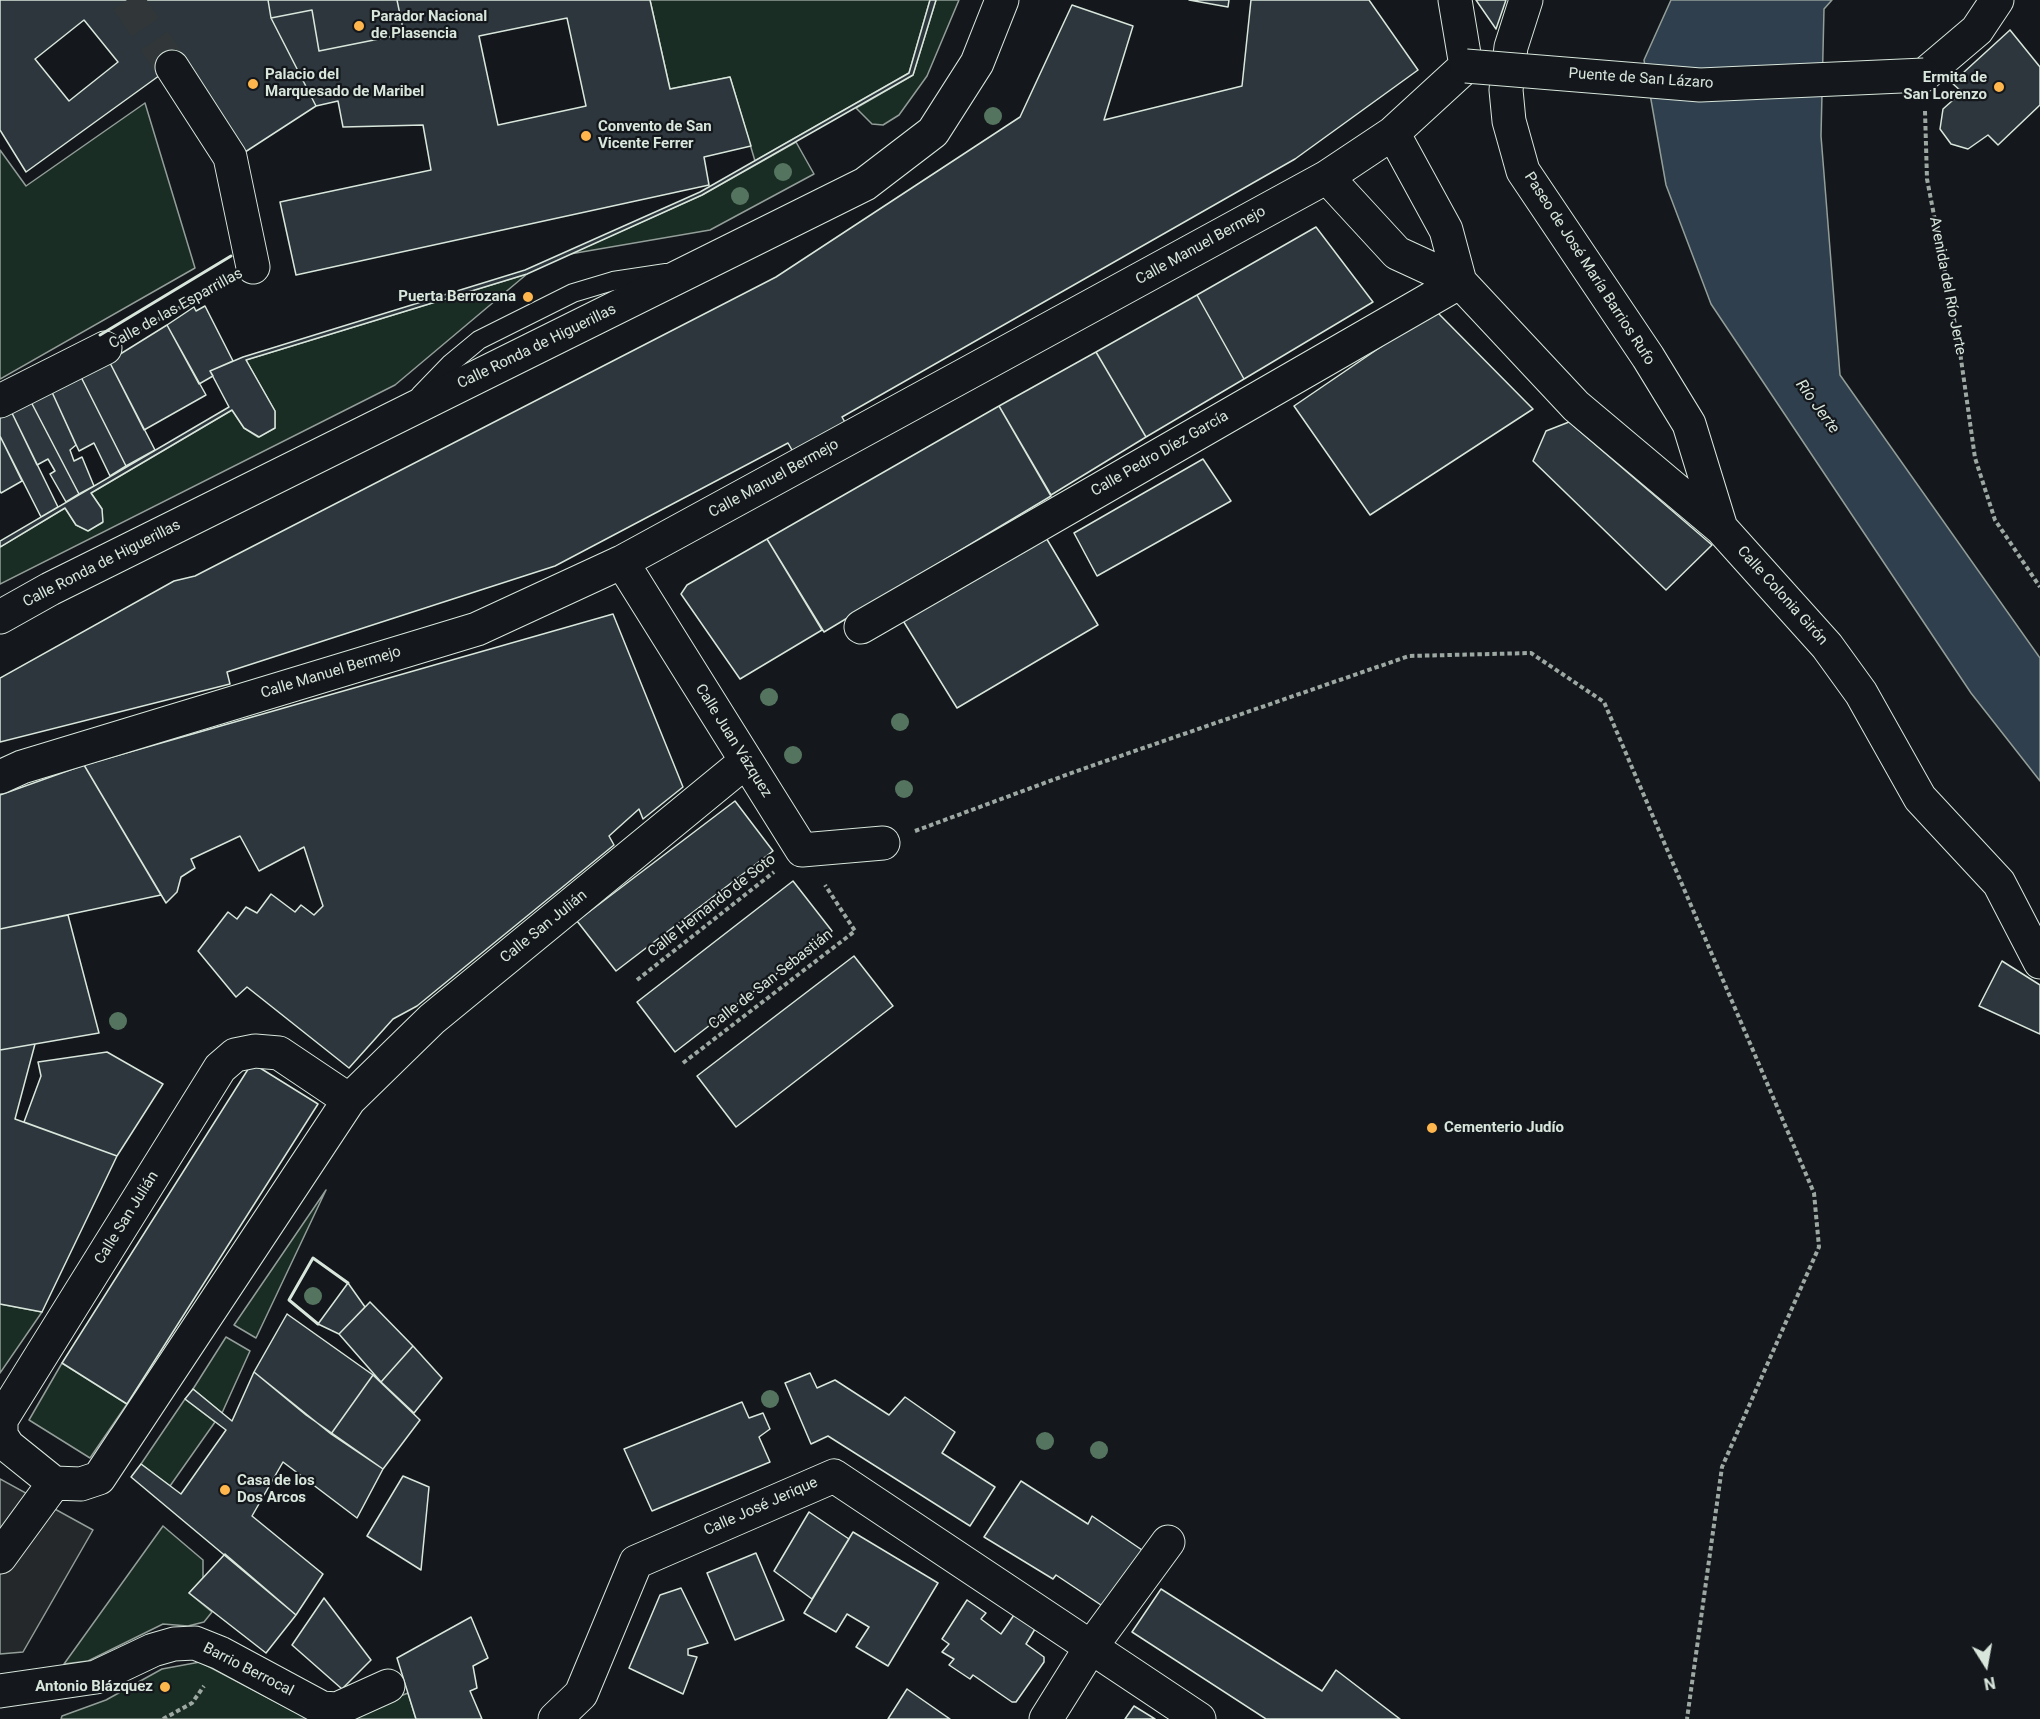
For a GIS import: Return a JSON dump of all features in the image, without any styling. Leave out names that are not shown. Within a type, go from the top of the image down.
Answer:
[{"type":"street","name":"Calle Ronda de Higuerillas","points":[[0,617],[50,589],[865,184],[933,132],[977,63],[1002,0]]},
{"type":"street","points":[[1455,0],[1466,66]]},
{"type":"street","name":"Paseo de José María Barrios Rufo","points":[[1526,0],[1511,47],[1506,90],[1509,121],[1523,171],[1648,357],[1689,424],[1721,528]]},
{"type":"street","points":[[1924,75],[1977,30],[1997,0]]},
{"type":"street","name":"Puente de San Lázaro","points":[[1466,66],[1700,85],[1924,75]]},
{"type":"street","name":"Calle Manuel Bermejo","points":[[7,770],[477,629],[622,562],[1327,177],[1393,133],[1466,66]]},
{"type":"street","name":"Calle de las Esparrillas","points":[[172,67],[230,157],[253,267]]},
{"type":"street","name":"Calle Colonia Girón","points":[[1393,133],[1446,230],[1460,282]]},
{"type":"street","name":"Calle Colonia Girón","points":[[1327,177],[1397,253],[1460,282],[1576,406],[1721,528],[1827,646],[1861,693],[1920,798],[1999,883],[2040,962]]},
{"type":"street","name":"Calle Pedro Díez García","points":[[861,627],[1460,282]]},
{"type":"street","name":"Calle de las Esparrillas","points":[[0,401],[105,348]]},
{"type":"street","name":"Calle Juan Vázquez","points":[[622,562],[802,850]]},
{"type":"street","name":"Calle San Julián","points":[[349,1100],[279,1053],[255,1051],[235,1055],[220,1068],[1,1420],[1,1435],[8,1446],[54,1483],[81,1484],[99,1478],[349,1100],[432,1019],[745,762]]},
{"type":"street","points":[[802,850],[883,843]]},
{"type":"street","name":"Calle José Jerique","points":[[555,1719],[581,1694],[636,1562],[834,1476],[1090,1647]]},
{"type":"street","points":[[0,1557],[54,1483]]},
{"type":"street","points":[[1046,1719],[1090,1647],[1168,1542]]},
{"type":"street","name":"Barrio Berrocal","points":[[0,1691],[96,1677],[153,1650],[174,1644],[195,1644],[220,1653],[322,1708],[337,1709],[388,1686]]},
{"type":"street","points":[[1090,1647],[1199,1719]]},
{"type":"path","name":"Avenida del Río Jerte","points":[[1924,75],[1927,179],[1959,345],[1975,458],[1995,520],[2040,587]]},
{"type":"path","name":"Calle de las Esparrillas","points":[[105,348],[253,267]]},
{"type":"path","points":[[883,843],[1074,772],[1409,656],[1531,653],[1604,702],[1814,1193],[1819,1247],[1722,1467],[1687,1719]]},
{"type":"path","name":"Calle Hernando de Soto","points":[[638,980],[802,850]]},
{"type":"path","name":"Calle de San Sebastián","points":[[683,1063],[855,931],[802,850]]},
{"type":"path","points":[[163,1719],[192,1703],[203,1690],[207,1679]]},
{"type":"green space","points":[[650,0],[930,0],[909,73],[755,161],[730,77],[670,89]]},
{"type":"green space","points":[[936,0],[959,0],[927,76],[899,115],[883,125],[872,124],[856,108],[913,75]]},
{"type":"green space","points":[[145,103],[195,268],[0,379],[0,150],[26,186]]},
{"type":"green space","points":[[796,142],[814,174],[710,230],[570,254],[702,195]]},
{"type":"green space","points":[[527,274],[395,385],[0,584],[0,547],[65,508],[76,525],[88,530],[102,523],[102,509],[91,493],[232,410],[244,428],[258,437],[275,428],[275,411],[246,360]]},
{"type":"green space","points":[[326,1190],[256,1338],[234,1325]]},
{"type":"green space","points":[[0,1304],[42,1312],[0,1373]]},
{"type":"green space","points":[[226,1337],[250,1351],[222,1413],[193,1389]]},
{"type":"green space","points":[[62,1363],[127,1404],[90,1458],[29,1420]]},
{"type":"green space","points":[[185,1399],[215,1422],[170,1486],[141,1464]]},
{"type":"green space","points":[[163,1526],[203,1560],[203,1578],[189,1593],[212,1612],[204,1622],[188,1626],[163,1624],[88,1661],[64,1664]]},
{"type":"green space","points":[[200,1662],[293,1711],[349,1716],[408,1693],[416,1719],[61,1719],[62,1716],[106,1700],[162,1669]]},
{"type":"shaded area","points":[[0,1479],[93,1530],[23,1652],[0,1654]]},
{"type":"water","name":"Río Jerte","points":[[1671,0],[1832,0],[1824,9],[1821,136],[1840,375],[2040,658],[2040,781],[1971,693],[1711,304],[1666,185],[1644,60]]},
{"type":"building","name":"Palacio del Marquesado de Maribel","points":[[0,0],[268,0],[271,18],[316,106],[242,154],[185,57],[26,172],[0,130]],"holes":[[[84,20],[118,62],[69,101],[35,59]]]},
{"type":"building","name":"Parador Nacional de Plasencia","points":[[268,0],[397,0],[404,34],[319,51],[312,10],[271,18]]},
{"type":"building","name":"Convento de San Vicente Ferrer","points":[[397,0],[650,0],[670,89],[730,77],[751,146],[704,157],[709,185],[296,275],[280,202],[431,170],[423,125],[343,127],[338,101],[316,106],[271,18],[312,10],[319,51],[404,34]],"holes":[[[567,18],[586,106],[498,125],[479,36]]]},
{"type":"building","points":[[930,0],[936,0],[913,75],[702,195],[527,274],[246,360],[275,411],[275,428],[259,437],[244,428],[232,410],[91,493],[102,509],[103,522],[88,531],[76,525],[65,508],[0,547],[0,541],[229,407],[210,371],[243,357],[525,270],[700,192],[909,73]]},
{"type":"building","points":[[1189,0],[1229,0],[1228,7]]},
{"type":"building","points":[[1251,0],[1369,0],[1418,70],[1295,159],[842,417],[850,431],[797,459],[788,443],[555,566],[227,672],[230,684],[0,742],[0,678],[174,581],[195,576],[776,277],[1020,117],[1072,5],[1133,26],[1104,120],[1242,86]]},
{"type":"building","points":[[1476,0],[1506,0],[1496,29]]},
{"type":"building","name":"Ermita de San Lorenzo","points":[[2010,30],[2040,67],[2040,105],[1998,145],[1988,135],[1968,149],[1951,144],[1940,129],[1943,109],[1962,92],[1952,83]]},
{"type":"building","points":[[1316,227],[1373,302],[1244,379],[1197,295]]},
{"type":"building","points":[[1197,295],[1244,379],[1146,437],[1096,352]]},
{"type":"building","points":[[205,306],[233,361],[210,371],[213,376],[199,384],[167,325],[194,307],[196,311]]},
{"type":"building","points":[[1435,310],[1533,409],[1370,515],[1294,406]]},
{"type":"building","points":[[167,325],[206,395],[144,430],[109,361]]},
{"type":"building","points":[[1096,352],[1146,437],[1051,495],[999,406]]},
{"type":"building","points":[[109,361],[155,450],[126,466],[80,375]]},
{"type":"building","points":[[80,375],[126,466],[110,476],[94,443],[79,451],[51,390]]},
{"type":"building","points":[[51,390],[76,445],[70,450],[74,461],[82,457],[94,486],[79,494],[30,400]]},
{"type":"building","points":[[30,400],[79,494],[66,502],[50,474],[55,471],[48,459],[37,465],[10,409]]},
{"type":"building","points":[[999,406],[1051,496],[824,632],[767,539]]},
{"type":"building","points":[[10,409],[58,507],[41,517],[0,436],[0,415]]},
{"type":"building","points":[[1569,422],[1712,545],[1666,590],[1533,461],[1546,431]]},
{"type":"building","points":[[0,436],[22,481],[1,493],[0,491]]},
{"type":"building","points":[[1203,459],[1231,501],[1097,576],[1074,533]]},
{"type":"building","points":[[1045,536],[1098,625],[957,708],[902,619]]},
{"type":"building","points":[[767,539],[822,630],[740,679],[681,594],[687,585]]},
{"type":"building","points":[[613,614],[683,787],[643,819],[639,809],[609,836],[614,845],[417,1006],[393,1019],[349,1068],[247,987],[236,997],[198,951],[228,912],[237,919],[246,907],[257,913],[271,894],[295,912],[301,905],[314,915],[323,906],[304,847],[259,871],[240,836],[191,859],[195,868],[181,877],[177,892],[166,903],[84,765]]},
{"type":"building","points":[[84,765],[161,895],[0,929],[0,795]]},
{"type":"building","points":[[735,801],[773,851],[616,971],[577,921]]},
{"type":"building","points":[[793,881],[832,931],[675,1052],[637,1002]]},
{"type":"building","points":[[68,915],[99,1033],[0,1050],[0,929]]},
{"type":"building","points":[[854,956],[893,1006],[736,1127],[697,1076]]},
{"type":"building","points":[[2002,961],[2040,985],[2040,1034],[1979,1006]]},
{"type":"building","points":[[35,1044],[15,1119],[117,1156],[42,1312],[0,1304],[0,1050]]},
{"type":"building","points":[[107,1052],[163,1084],[117,1156],[24,1122],[41,1076],[38,1062]]},
{"type":"building","points":[[252,1063],[318,1104],[127,1404],[62,1363]]},
{"type":"building","points":[[348,1283],[365,1307],[339,1334],[318,1324]]},
{"type":"building","points":[[370,1302],[413,1346],[381,1382],[339,1334]]},
{"type":"building","points":[[287,1314],[373,1375],[331,1434],[254,1372]]},
{"type":"building","points":[[413,1346],[442,1378],[414,1413],[381,1382]]},
{"type":"building","name":"Casa de los Dos Arcos","points":[[254,1372],[306,1415],[383,1469],[357,1518],[283,1462],[252,1516],[323,1574],[296,1615],[131,1477],[141,1464],[181,1494],[226,1430],[185,1399],[193,1389],[232,1421]]},
{"type":"building","points":[[810,1373],[817,1388],[835,1380],[889,1415],[905,1397],[955,1432],[942,1453],[995,1487],[970,1526],[828,1436],[811,1444],[785,1383]]},
{"type":"building","points":[[373,1375],[420,1420],[383,1469],[331,1434]]},
{"type":"building","points":[[742,1402],[749,1418],[763,1413],[770,1429],[759,1437],[770,1462],[652,1511],[624,1449]]},
{"type":"building","points":[[403,1476],[429,1487],[421,1570],[367,1536]]},
{"type":"building","points":[[1021,1481],[1088,1524],[1092,1516],[1145,1552],[1107,1609],[1056,1575],[1053,1579],[984,1537]]},
{"type":"building","points":[[809,1512],[849,1539],[812,1599],[774,1571]]},
{"type":"building","points":[[853,1532],[938,1583],[888,1666],[856,1647],[869,1627],[847,1614],[836,1632],[804,1613]]},
{"type":"building","points":[[756,1553],[784,1620],[735,1640],[707,1573]]},
{"type":"building","points":[[225,1554],[296,1615],[266,1653],[189,1593]]},
{"type":"building","points":[[681,1588],[708,1643],[688,1649],[688,1655],[697,1657],[683,1694],[629,1668],[660,1595]]},
{"type":"building","points":[[1161,1589],[1322,1691],[1336,1670],[1400,1719],[1266,1719],[1132,1632]]},
{"type":"building","points":[[324,1598],[371,1660],[342,1689],[292,1645]]},
{"type":"building","points":[[967,1600],[986,1613],[981,1619],[1001,1634],[1014,1615],[1035,1629],[1026,1644],[1044,1657],[1044,1662],[1016,1702],[1012,1702],[973,1675],[970,1679],[949,1665],[954,1659],[942,1652],[949,1644],[942,1639]]},
{"type":"building","points":[[471,1617],[488,1658],[473,1666],[477,1688],[470,1691],[482,1719],[416,1719],[397,1658]]},
{"type":"building","points":[[907,1689],[950,1719],[888,1719]]},
{"type":"building","points":[[1134,1706],[1155,1719],[1125,1719]]},
{"type":"tunnel","points":[[127,0],[172,67]]},
{"type":"wall","points":[[100,335],[231,256]]},
{"type":"wall","points":[[318,1324],[289,1300],[313,1258],[348,1283]]},
{"type":"place","name":"Parador Nacional de Plasencia","points":[[359,26]]},
{"type":"place","name":"Palacio del Marquesado de Maribel","points":[[253,84]]},
{"type":"place","name":"Ermita de San Lorenzo","points":[[1999,87]]},
{"type":"place","name":"Convento de San Vicente Ferrer","points":[[586,136]]},
{"type":"place","name":"Puerta Berrozana","points":[[528,297]]},
{"type":"place","name":"Cementerio Judío","points":[[1432,1128]]},
{"type":"place","name":"Casa de los Dos Arcos","points":[[225,1490]]},
{"type":"place","name":"Antonio Blázquez","points":[[165,1687]]}]
